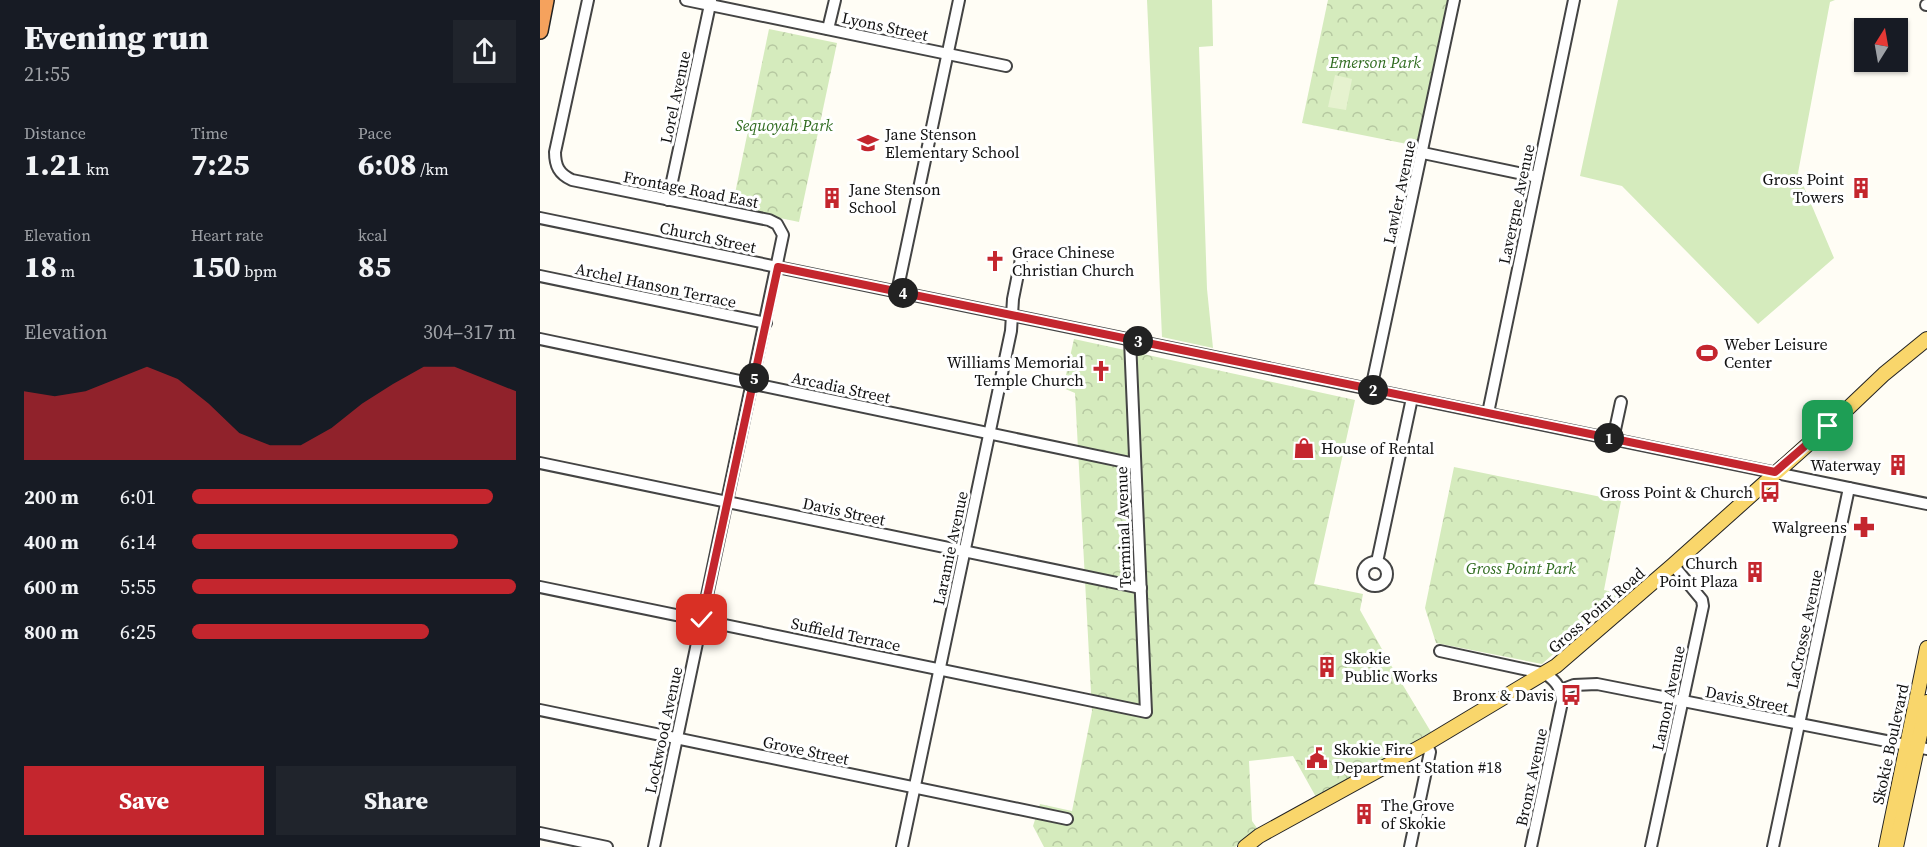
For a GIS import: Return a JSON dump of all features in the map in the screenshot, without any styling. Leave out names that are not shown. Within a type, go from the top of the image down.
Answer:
[{"type":"highway","points":[[540,31],[546,0]]},
{"type":"main road","name":"Gross Point Road","points":[[1245,847],[1259,836],[1426,744],[1546,674],[1673,565],[1884,374],[1927,339]]},
{"type":"main road","name":"Skokie Boulevard","points":[[1886,847],[1917,747],[1927,648]]},
{"type":"main road","name":"Skokie Boulevard","points":[[1896,847],[1927,702]]},
{"type":"street","name":"Frontage Road East","points":[[588,0],[555,152],[558,169],[563,176],[572,180],[769,220],[777,224],[783,235],[778,267]]},
{"type":"street","name":"Lyons Street","points":[[686,0],[710,2],[1006,66]]},
{"type":"street","points":[[828,29],[835,0]]},
{"type":"street","points":[[897,292],[959,0]]},
{"type":"street","name":"Lawler Avenue","points":[[1371,389],[1454,0]]},
{"type":"street","name":"Lavergne Avenue","points":[[1488,413],[1574,0]]},
{"type":"street","name":"Lorel Avenue","points":[[668,200],[710,2]]},
{"type":"street","points":[[1423,153],[1537,177]]},
{"type":"street","name":"Church Street","points":[[540,218],[1927,504]]},
{"type":"street","name":"Laramie Avenue","points":[[902,847],[1011,331],[1013,299],[1022,254]]},
{"type":"street","name":"Lockwood Avenue","points":[[654,847],[778,267]]},
{"type":"street","name":"Archel Hanson Terrace","points":[[540,276],[766,323]]},
{"type":"street","name":"Arcadia Street","points":[[540,339],[1136,464]]},
{"type":"street","name":"Terminal Avenue","points":[[1130,340],[1146,712]]},
{"type":"street","points":[[1377,562],[1412,398]]},
{"type":"street","points":[[1613,439],[1621,402]]},
{"type":"street","name":"Davis Street","points":[[540,463],[1141,588]]},
{"type":"street","name":"LaCrosse Avenue","points":[[1773,847],[1849,488]]},
{"type":"street","name":"Lamon Avenue","points":[[1652,847],[1703,606],[1702,600],[1673,565]]},
{"type":"street","name":"Suffield Terrace","points":[[540,587],[1146,712]]},
{"type":"street","points":[[1440,651],[1546,674],[1556,681],[1561,690]]},
{"type":"street","name":"Bronx Avenue","points":[[1546,674],[1556,692],[1559,713]]},
{"type":"street","name":"Davis Street","points":[[1561,690],[1574,685],[1597,684],[1917,747]]},
{"type":"street","name":"Bronx Avenue","points":[[1531,847],[1562,702],[1561,690]]},
{"type":"street","name":"Grove Street","points":[[540,710],[1067,819]]},
{"type":"street","points":[[1410,847],[1430,752],[1426,744]]},
{"type":"street","points":[[540,833],[608,847]]},
{"type":"green space","points":[[1147,0],[1212,0],[1213,46],[1199,47],[1207,289],[1213,348],[1162,337]]},
{"type":"green space","name":"Emerson Park","points":[[1328,0],[1448,0],[1417,146],[1302,123]]},
{"type":"green space","points":[[1618,0],[1835,0],[1830,2],[1798,173],[1834,258],[1758,324],[1622,186],[1580,176]]},
{"type":"green space","name":"Sequoyah Park","points":[[769,29],[837,43],[799,222],[732,208]]},
{"type":"green space","points":[[1335,75],[1352,79],[1346,110],[1328,107]]},
{"type":"green space","points":[[1074,339],[1355,400],[1314,584],[1363,594],[1360,610],[1431,732],[1316,797],[1293,756],[1249,761],[1252,821],[1257,828],[1235,847],[1044,847],[1033,826],[1040,804],[1072,811],[1092,711],[1075,393],[1063,388]]},
{"type":"green space","name":"Gross Point Park","points":[[1454,467],[1621,501],[1604,590],[1621,594],[1542,664],[1436,643],[1425,608]]},
{"type":"place","name":"Jane Stenson Elementary School","points":[[868,143]]},
{"type":"place","name":"Gross Point Towers","points":[[1861,188]]},
{"type":"place","name":"Jane Stenson School","points":[[832,198]]},
{"type":"place","name":"Grace Chinese Christian Church","points":[[995,261]]},
{"type":"place","name":"Weber Leisure Center","points":[[1707,353]]},
{"type":"place","name":"Williams Memorial Temple Church","points":[[1101,371]]},
{"type":"place","name":"House of Rental","points":[[1304,448]]},
{"type":"place","name":"Waterway","points":[[1898,465]]},
{"type":"place","name":"Gross Point & Church","points":[[1770,492]]},
{"type":"place","name":"Walgreens","points":[[1864,527]]},
{"type":"place","name":"Church Point Plaza","points":[[1755,572]]},
{"type":"place","name":"Skokie Public Works","points":[[1327,667]]},
{"type":"place","name":"Bronx & Davis","points":[[1571,695]]},
{"type":"place","name":"Skokie Fire Department Station #18","points":[[1317,758]]},
{"type":"place","name":"The Grove of Skokie","points":[[1364,814]]},
{"type":"route","points":[[702,620],[778,267],[1775,472],[1828,426]]}]
